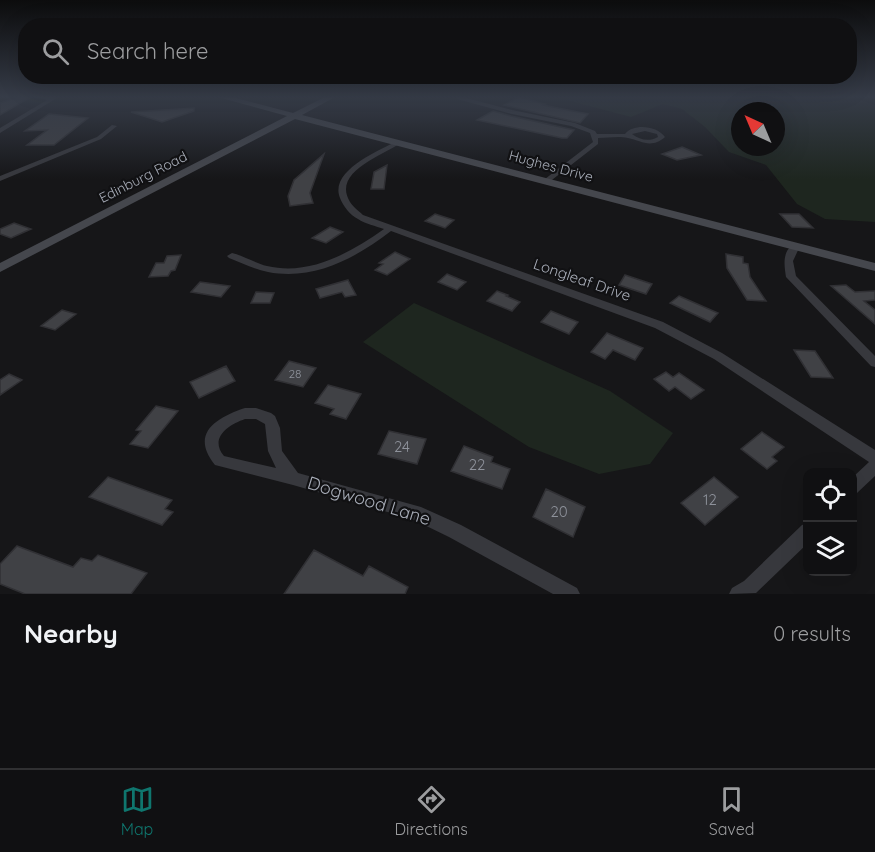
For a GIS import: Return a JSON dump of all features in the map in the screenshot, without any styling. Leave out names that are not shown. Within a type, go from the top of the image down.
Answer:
[{"type":"street","name":"Edinburg Road","points":[[0,268],[278,124]]},
{"type":"street","name":"Hughes Drive","points":[[329,124],[875,267]]},
{"type":"street","points":[[572,124],[588,129],[596,136],[629,136]]},
{"type":"street","points":[[0,179],[99,138],[114,126]]},
{"type":"street","points":[[548,181],[594,146],[596,136]]},
{"type":"street","name":"Longleaf Drive","points":[[399,142],[353,169],[342,188],[345,202],[352,210],[372,223],[658,325],[718,356],[875,458]]},
{"type":"street","points":[[232,256],[268,269],[316,267],[348,257],[389,229]]},
{"type":"street","points":[[795,246],[788,261],[791,277],[875,363]]},
{"type":"street","name":"Dogwood Lane","points":[[293,478],[279,461],[274,448],[272,423],[266,417],[257,413],[243,414],[222,424],[212,436],[209,447],[212,455],[220,461],[293,478],[415,512],[571,594]]},
{"type":"street","points":[[857,483],[875,466]]},
{"type":"street","points":[[738,594],[750,587],[803,535]]},
{"type":"shaded area","points":[[701,124],[731,124],[731,153]]},
{"type":"shaded area","points":[[785,124],[875,124],[875,222],[825,219],[797,204],[766,165],[740,156],[785,156]]},
{"type":"shaded area","points":[[414,303],[610,391],[673,433],[650,464],[599,474],[529,447],[363,342]]},
{"type":"building","points":[[35,124],[81,124],[54,145],[27,145],[47,130],[25,131]]},
{"type":"building","points":[[495,124],[546,124],[574,130],[567,138]]},
{"type":"building","points":[[682,147],[701,155],[677,160],[662,154]]},
{"type":"building","points":[[324,154],[310,193],[313,203],[290,206],[288,196],[294,180]]},
{"type":"building","points":[[387,165],[384,189],[371,189],[374,172]]},
{"type":"building","points":[[435,214],[454,220],[445,228],[425,221]]},
{"type":"building","points":[[780,214],[799,214],[813,228],[792,227]]},
{"type":"building","points":[[14,223],[31,229],[11,238],[0,234],[0,229]]},
{"type":"building","points":[[330,227],[343,232],[326,243],[312,238]]},
{"type":"building","points":[[395,252],[410,259],[387,275],[375,270],[383,264],[379,263]]},
{"type":"building","points":[[726,254],[743,257],[743,263],[748,264],[750,277],[766,301],[747,300],[727,268]]},
{"type":"building","points":[[181,255],[175,270],[171,271],[168,276],[149,277],[156,263],[164,263],[167,256]]},
{"type":"building","points":[[447,274],[466,282],[457,290],[438,282]]},
{"type":"building","points":[[625,275],[652,284],[646,294],[619,285]]},
{"type":"building","points":[[348,280],[356,295],[345,297],[342,292],[320,298],[316,289]]},
{"type":"building","points":[[200,282],[230,286],[221,297],[191,292]]},
{"type":"building","points":[[846,285],[855,292],[875,291],[875,300],[864,301],[875,310],[875,324],[831,286]]},
{"type":"building","points":[[497,291],[520,302],[512,311],[487,301]]},
{"type":"building","points":[[256,292],[274,293],[270,303],[251,303]]},
{"type":"building","points":[[679,296],[718,313],[710,322],[670,303]]},
{"type":"building","points":[[62,310],[76,314],[55,330],[41,326]]},
{"type":"building","points":[[551,311],[578,322],[569,334],[541,322]]},
{"type":"building","points":[[607,333],[643,348],[635,360],[613,350],[605,359],[591,352]]},
{"type":"building","points":[[794,350],[815,351],[833,378],[811,377]]},
{"type":"building","points":[[289,361],[316,368],[303,387],[275,380]]},
{"type":"building","points":[[226,366],[235,381],[199,398],[190,382]]},
{"type":"building","points":[[666,372],[673,377],[679,373],[704,390],[691,399],[675,387],[669,391],[654,379]]},
{"type":"building","points":[[9,374],[22,380],[0,395],[0,380]]},
{"type":"building","points":[[328,385],[361,394],[346,419],[330,414],[334,409],[315,403]]},
{"type":"building","points":[[156,406],[178,411],[148,448],[130,444],[141,431],[136,430]]},
{"type":"building","points":[[389,431],[426,439],[417,464],[378,454]]},
{"type":"building","points":[[762,432],[784,447],[772,457],[777,461],[767,469],[741,449]]},
{"type":"building","points":[[464,446],[493,457],[491,462],[510,469],[502,489],[451,471]]},
{"type":"building","points":[[108,477],[172,500],[165,509],[173,512],[162,525],[89,497]]},
{"type":"building","points":[[714,477],[738,497],[705,525],[681,503]]},
{"type":"building","points":[[546,489],[585,507],[573,537],[533,517]]},
{"type":"building","points":[[17,546],[73,567],[81,558],[92,561],[98,555],[147,573],[131,594],[25,594],[0,584],[0,564]]},
{"type":"building","points":[[314,550],[363,576],[369,566],[408,587],[405,594],[284,594]]}]
